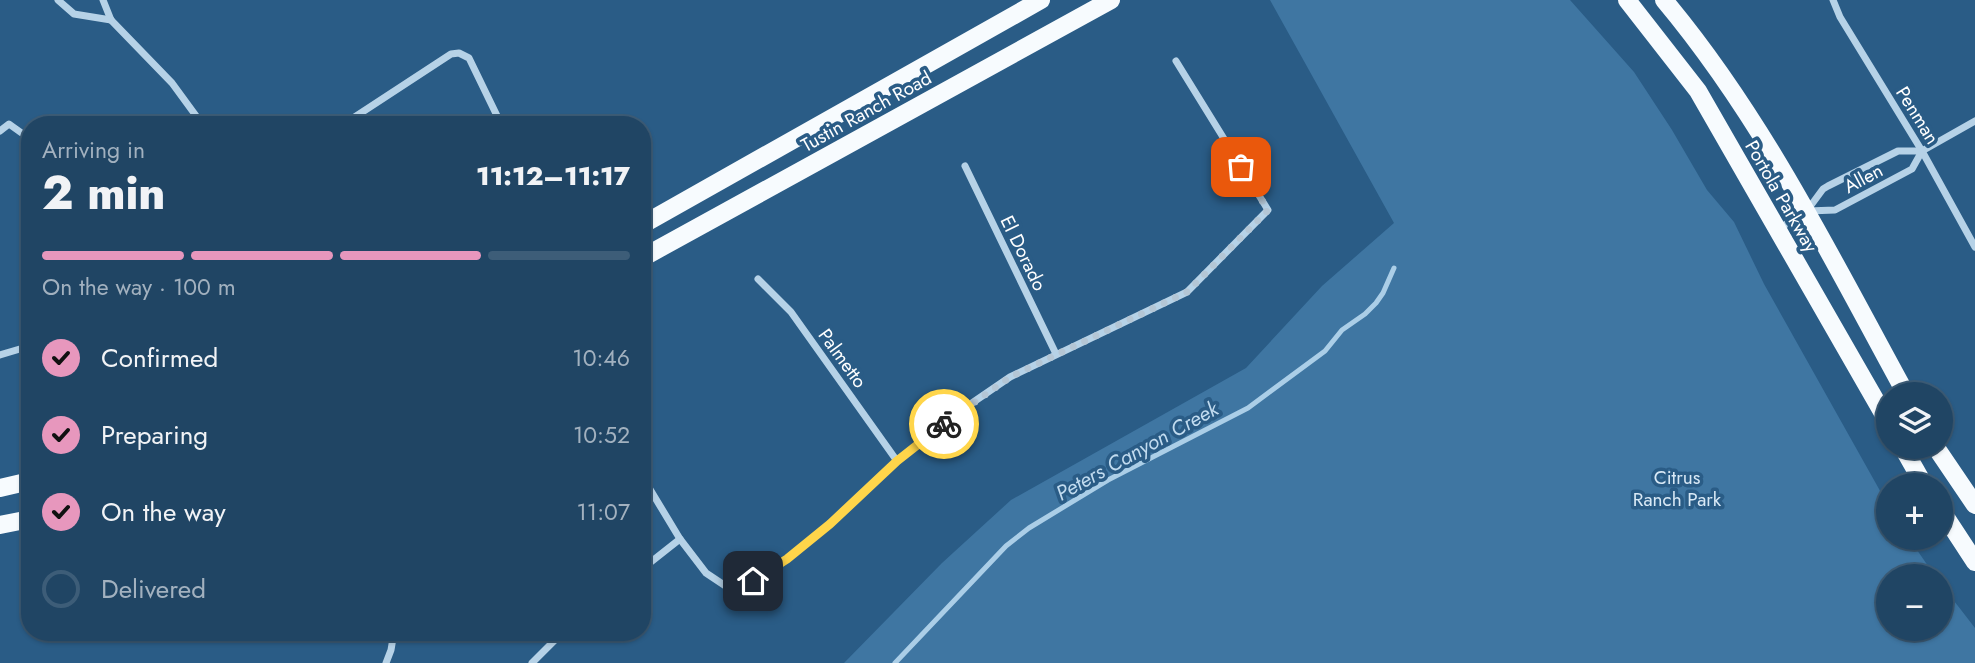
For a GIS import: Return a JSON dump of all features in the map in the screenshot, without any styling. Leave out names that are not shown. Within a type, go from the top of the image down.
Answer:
[{"type":"main road","name":"Tustin Ranch Road","points":[[651,220],[1041,0]]},
{"type":"main road","name":"Tustin Ranch Road","points":[[651,253],[1111,0]]},
{"type":"main road","name":"Portola Parkway","points":[[1627,0],[1698,91],[1876,401]]},
{"type":"main road","name":"Portola Parkway","points":[[1664,0],[1733,90],[1806,212],[1899,382]]},
{"type":"main road","points":[[1944,459],[1975,505]]},
{"type":"main road","points":[[0,488],[21,483]]},
{"type":"main road","points":[[0,525],[21,521]]},
{"type":"main road","points":[[1953,528],[1975,562]]},
{"type":"street","points":[[58,0],[75,14],[111,20]]},
{"type":"street","points":[[103,0],[111,20],[172,83],[196,116]]},
{"type":"street","name":"Penman","points":[[1833,0],[1840,17],[1922,151],[1975,247]]},
{"type":"street","points":[[356,116],[451,54],[459,53],[469,58],[497,116]]},
{"type":"street","points":[[651,491],[680,539],[706,573],[730,589],[753,581],[787,559],[830,524],[897,461],[953,416],[1010,377],[1187,292],[1268,210],[1175,61]]},
{"type":"street","name":"Allen","points":[[1806,212],[1835,211],[1912,169],[1922,151],[1975,121]]},
{"type":"street","points":[[0,131],[9,124],[21,133]]},
{"type":"street","name":"Allen","points":[[1777,229],[1806,212],[1823,189],[1885,156],[1901,150],[1922,151]]},
{"type":"street","name":"El Dorado","points":[[964,166],[1056,354]]},
{"type":"street","name":"Palmetto","points":[[758,279],[791,312],[897,461]]},
{"type":"street","points":[[0,355],[21,349]]},
{"type":"street","points":[[651,562],[680,539]]},
{"type":"street","points":[[386,663],[392,641]]},
{"type":"street","points":[[532,663],[552,641]]},
{"type":"green space","name":"Citrus Ranch Park","points":[[1270,0],[1570,0],[1634,72],[1707,190],[1734,222],[1764,284],[1876,484],[1876,550],[1917,550],[1927,564],[1876,564],[1876,641],[1953,641],[1953,600],[1975,628],[1975,663],[844,663],[942,563],[1011,500],[1246,368],[1322,286],[1394,223]]},
{"type":"waterway","name":"Peters Canyon Creek","points":[[895,663],[1006,546],[1029,528],[1108,480],[1248,408],[1325,351],[1342,330],[1365,314],[1383,293],[1394,268]]},
{"type":"way so far","points":[[944,424],[1010,377],[1187,292],[1268,210],[1241,167]]},
{"type":"route","points":[[753,581],[787,559],[830,524],[897,461],[944,424]]}]
